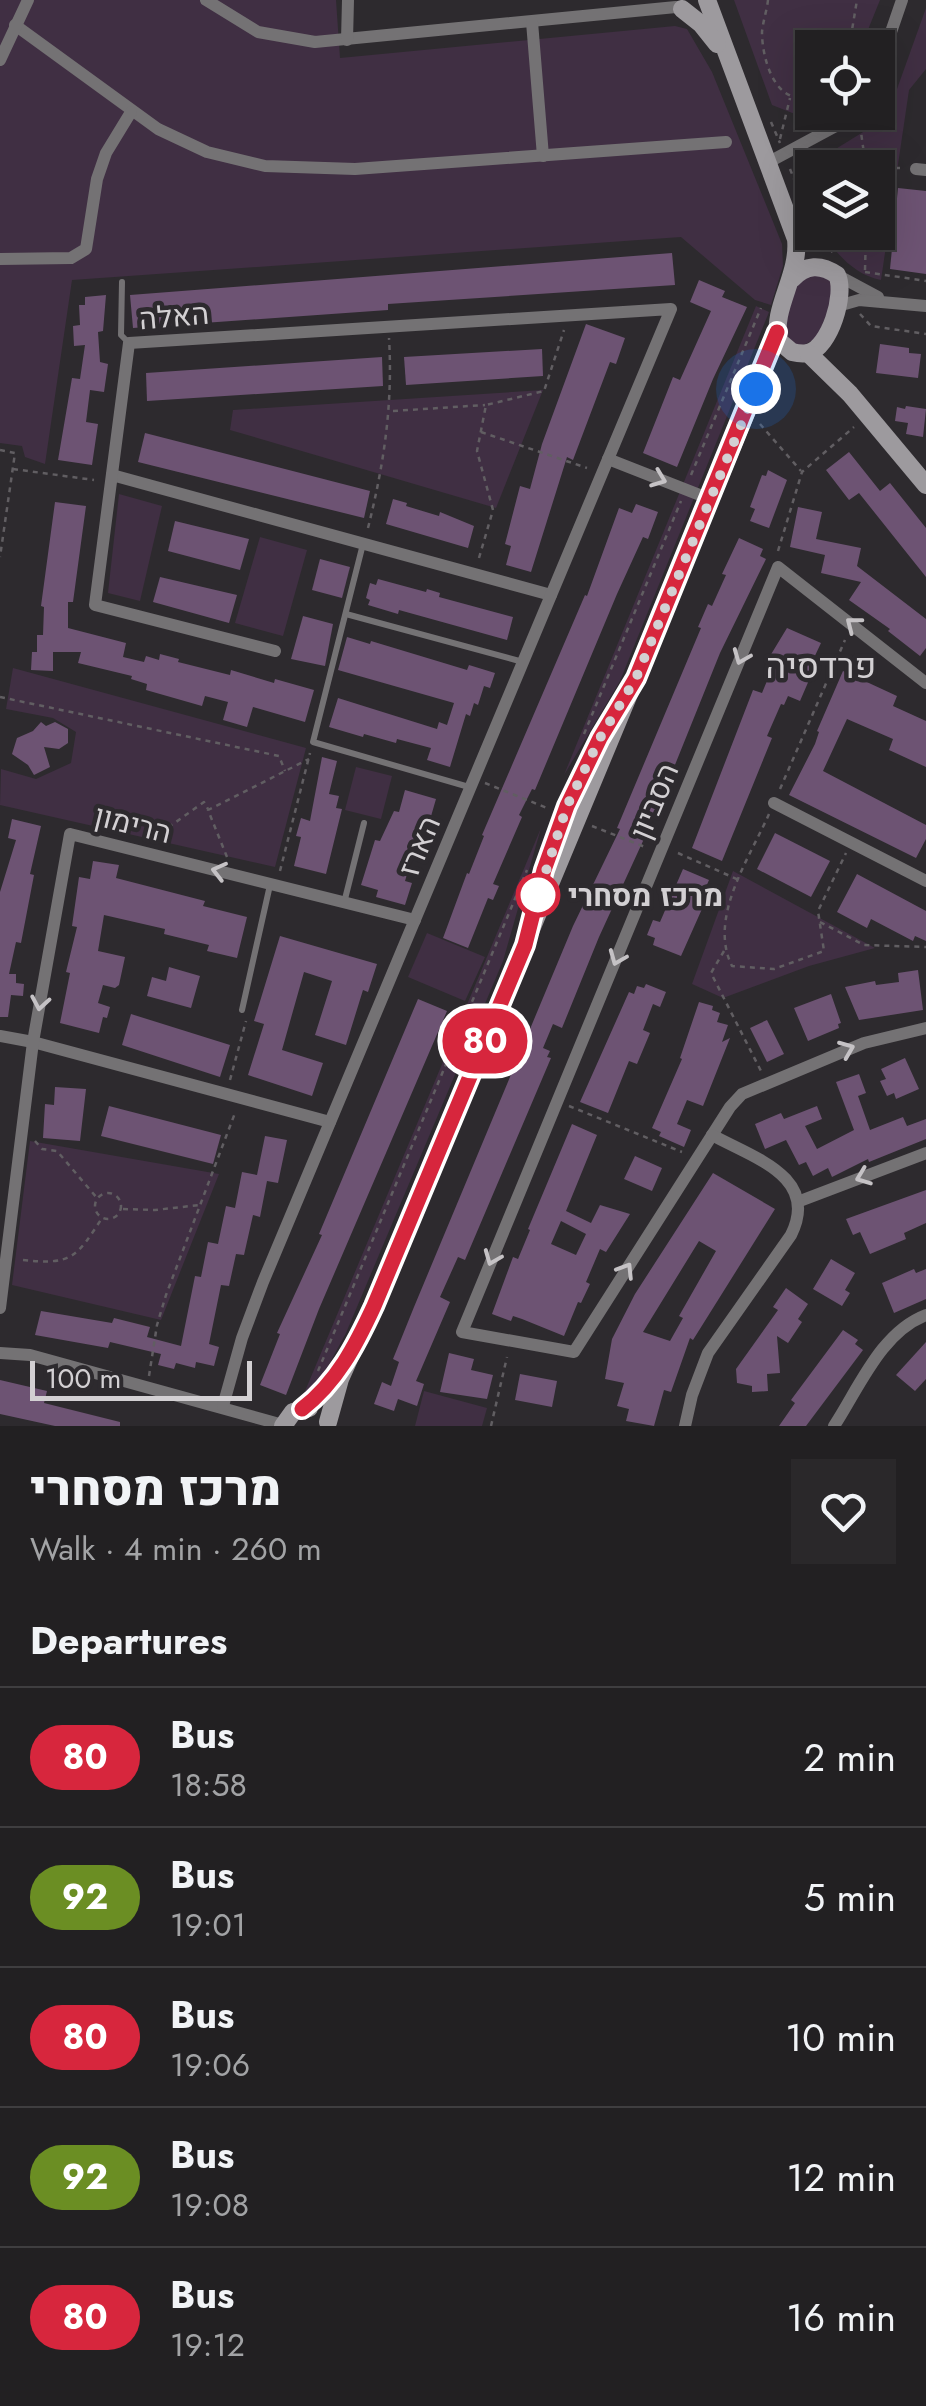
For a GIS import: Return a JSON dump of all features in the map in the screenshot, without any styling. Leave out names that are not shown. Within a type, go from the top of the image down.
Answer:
[{"type":"street","points":[[0,60],[28,0]]},
{"type":"street","points":[[347,40],[348,0]]},
{"type":"street","points":[[622,13],[649,0]]},
{"type":"street","points":[[216,3],[242,24],[277,37],[315,42],[675,5],[695,7],[705,0],[772,160],[795,236]]},
{"type":"street","points":[[892,30],[902,0]]},
{"type":"street","points":[[675,5],[701,24],[729,60]]},
{"type":"street","points":[[532,22],[543,156]]},
{"type":"street","points":[[15,24],[130,112],[173,138],[207,152],[286,168],[356,169],[726,142]]},
{"type":"street","points":[[0,258],[72,258],[86,250],[97,178],[106,153],[130,112]]},
{"type":"street","points":[[772,160],[824,130]]},
{"type":"street","points":[[0,1353],[30,1355],[283,1425],[292,1412],[302,1409],[314,1410],[329,1424],[340,1379],[525,945],[544,870],[567,806],[600,738],[636,678],[756,389],[798,262],[797,250]]},
{"type":"street","points":[[756,389],[773,369],[822,342],[844,304],[842,289],[807,250]]},
{"type":"street","points":[[792,279],[806,268],[829,271],[855,287],[890,300],[926,306]]},
{"type":"street","points":[[844,304],[890,300]]},
{"type":"street","name":"האלה","points":[[275,651],[96,605],[128,343],[671,309]]},
{"type":"street","name":"הארז","points":[[223,1406],[249,1318],[671,309]]},
{"type":"street","points":[[777,332],[785,348],[804,353],[850,394],[926,485]]},
{"type":"street","points":[[826,334],[829,358],[850,394]]},
{"type":"street","points":[[608,459],[710,499]]},
{"type":"street","points":[[111,479],[551,595]]},
{"type":"street","points":[[778,567],[926,683]]},
{"type":"street","name":"הסביון","points":[[511,1340],[462,1332],[778,567]]},
{"type":"street","points":[[774,803],[926,882]]},
{"type":"street","name":"הרימון","points":[[0,1308],[33,1042],[70,834],[415,920]]},
{"type":"street","points":[[511,1340],[574,1352],[712,1134],[742,1094],[864,1042],[926,1028]]},
{"type":"street","points":[[0,1036],[330,1122]]},
{"type":"street","points":[[685,1426],[695,1384],[708,1353],[799,1219],[800,1201],[792,1183],[712,1134]]},
{"type":"street","points":[[800,1201],[926,1153]]},
{"type":"street","points":[[834,1426],[890,1338],[912,1320],[926,1315]]},
{"type":"street","points":[[302,1409],[323,1392],[358,1341]]},
{"type":"lane","points":[[122,282],[121,335],[128,343]]},
{"type":"lane","points":[[364,544],[313,742],[471,788]]},
{"type":"lane","points":[[346,614],[523,662]]},
{"type":"lane","points":[[344,903],[364,823]]},
{"type":"lane","points":[[242,1010],[273,885]]},
{"type":"path","points":[[852,30],[857,0]]},
{"type":"path","points":[[769,1],[762,29],[764,48],[779,89],[795,96]]},
{"type":"path","points":[[772,160],[790,96]]},
{"type":"path","points":[[895,168],[921,169]]},
{"type":"path","points":[[855,287],[863,281],[866,250]]},
{"type":"path","points":[[865,272],[926,281]]},
{"type":"path","points":[[844,304],[871,326],[926,334]]},
{"type":"path","points":[[390,411],[486,405],[544,391],[569,316]]},
{"type":"path","points":[[364,544],[382,474],[390,411],[389,326]]},
{"type":"path","points":[[475,574],[493,510],[476,451],[486,405]]},
{"type":"path","points":[[747,410],[802,472]]},
{"type":"path","points":[[778,567],[778,544],[802,472],[868,416]]},
{"type":"path","points":[[480,432],[602,473]]},
{"type":"path","points":[[0,450],[15,453],[0,557]]},
{"type":"path","points":[[12,469],[111,479]]},
{"type":"path","points":[[766,1082],[711,973],[724,950],[725,915],[852,624]]},
{"type":"path","points":[[0,697],[279,756],[285,771]]},
{"type":"path","points":[[273,885],[313,742]]},
{"type":"path","points":[[208,810],[309,759]]},
{"type":"path","points":[[136,851],[204,802],[234,875]]},
{"type":"path","points":[[724,950],[732,966],[774,969],[824,951],[818,912],[851,843]]},
{"type":"path","points":[[663,846],[740,881]]},
{"type":"path","points":[[818,921],[864,945],[926,947]]},
{"type":"path","points":[[147,1386],[157,1325],[202,1205],[233,1096],[247,1023],[242,1010]]},
{"type":"path","points":[[557,1101],[698,1158]]},
{"type":"path","points":[[22,1134],[42,1149],[57,1151],[97,1198]]},
{"type":"path","points":[[102,1218],[94,1207],[103,1193],[112,1193],[120,1200],[122,1209]]},
{"type":"path","points":[[122,1209],[202,1205]]},
{"type":"path","points":[[6,1258],[50,1263],[70,1259],[80,1252],[102,1218],[116,1216],[122,1209]]},
{"type":"path","points":[[492,1426],[511,1340]]},
{"type":"shaded area","points":[[0,0],[336,0],[340,58],[675,26],[687,29],[712,72],[782,244],[783,266],[771,305],[755,300],[681,237],[72,280],[45,464],[25,457],[22,446],[0,443]]},
{"type":"shaded area","points":[[734,0],[880,0],[868,30],[795,30],[795,114],[772,105]]},
{"type":"shaded area","points":[[926,8],[926,69],[909,90],[895,185],[895,150],[834,150],[866,130],[895,130],[897,89]]},
{"type":"shaded area","points":[[836,250],[885,250],[881,280],[863,274]]},
{"type":"shaded area","points":[[827,275],[836,290],[817,338],[800,347],[785,338],[791,298],[803,276]]},
{"type":"shaded area","points":[[756,306],[769,312],[620,681],[564,775]]},
{"type":"shaded area","points":[[543,390],[496,508],[230,430],[233,410]]},
{"type":"shaded area","points":[[119,494],[162,506],[140,601],[108,593]]},
{"type":"shaded area","points":[[260,537],[307,550],[283,636],[235,623]]},
{"type":"shaded area","points":[[13,668],[306,748],[275,867],[0,805],[1,769],[36,779],[71,763],[76,732],[53,718],[6,709]]},
{"type":"shaded area","points":[[356,767],[392,776],[381,819],[345,810]]},
{"type":"shaded area","points":[[541,828],[503,961],[346,1333],[326,1370],[303,1396]]},
{"type":"shaded area","points":[[733,871],[875,948],[809,966],[723,998],[692,984]]},
{"type":"shaded area","points":[[427,933],[485,957],[465,1001],[408,977]]},
{"type":"shaded area","points":[[30,1141],[219,1174],[161,1320],[12,1285]]},
{"type":"shaded area","points":[[424,1391],[487,1408],[482,1426],[415,1426]]},
{"type":"building","points":[[898,188],[926,191],[926,274],[890,269],[892,250],[895,250]]},
{"type":"building","points":[[672,253],[675,285],[388,304],[388,310],[133,328],[130,295]]},
{"type":"building","points":[[699,280],[725,291],[722,297],[747,307],[677,467],[643,453],[673,377],[680,380],[711,311],[690,302]]},
{"type":"building","points":[[106,295],[103,331],[98,332],[100,362],[108,364],[104,392],[90,390],[86,422],[98,424],[92,465],[58,460],[72,378],[80,379],[85,345],[74,346],[73,326],[80,325],[79,305],[85,305],[85,297]]},
{"type":"building","points":[[586,324],[625,338],[616,364],[610,362],[573,460],[567,457],[531,572],[506,565],[511,546],[505,544],[520,486],[530,489],[542,444]]},
{"type":"building","points":[[880,344],[921,354],[918,378],[876,373]]},
{"type":"building","points":[[542,349],[543,376],[406,385],[404,357]]},
{"type":"building","points":[[382,357],[383,386],[147,401],[146,373]]},
{"type":"building","points":[[897,407],[926,409],[923,437],[906,434],[908,423],[895,421]]},
{"type":"building","points":[[145,433],[370,491],[364,518],[138,462]]},
{"type":"building","points":[[849,452],[880,491],[890,483],[926,528],[926,577],[859,493],[849,500],[826,470]]},
{"type":"building","points":[[768,470],[787,480],[769,528],[750,521],[755,509],[750,507],[762,475],[766,476]]},
{"type":"building","points":[[393,499],[474,526],[468,548],[386,524]]},
{"type":"building","points":[[55,502],[86,506],[73,602],[68,602],[68,628],[126,643],[123,657],[144,662],[146,656],[159,660],[160,654],[230,675],[231,670],[314,690],[305,722],[253,707],[247,727],[223,720],[228,702],[205,696],[202,706],[146,690],[147,684],[131,679],[132,676],[78,663],[81,652],[53,652],[53,671],[31,670],[37,635],[43,635],[41,606]]},
{"type":"building","points":[[636,504],[658,512],[648,539],[643,537],[617,594],[535,790],[532,789],[519,815],[522,817],[493,884],[499,886],[493,900],[488,898],[468,948],[443,938],[482,835],[587,596],[619,508],[632,513]]},
{"type":"building","points":[[798,507],[822,512],[816,539],[861,548],[857,566],[926,619],[926,648],[920,656],[849,600],[861,582],[821,573],[825,555],[790,547]]},
{"type":"building","points":[[175,521],[249,539],[240,570],[168,551]]},
{"type":"building","points":[[739,538],[763,549],[760,556],[766,559],[720,653],[562,1028],[553,1024],[543,1048],[550,1051],[547,1057],[551,1058],[465,1260],[458,1257],[440,1297],[450,1302],[416,1381],[424,1384],[417,1406],[398,1399],[394,1411],[374,1404],[382,1382],[391,1386],[399,1362],[393,1359],[414,1307],[573,926],[620,829],[617,828],[701,628],[698,627],[708,604],[712,606]]},
{"type":"building","points":[[320,559],[350,567],[342,598],[312,590]]},
{"type":"building","points":[[160,577],[237,595],[229,623],[153,602]]},
{"type":"building","points":[[378,579],[426,592],[427,589],[440,593],[439,597],[513,617],[507,640],[368,605],[370,583],[376,585]]},
{"type":"building","points":[[303,616],[333,624],[325,666],[291,659]]},
{"type":"building","points":[[787,628],[821,643],[812,662],[816,664],[800,701],[788,696],[781,704],[767,736],[772,738],[722,861],[692,848],[753,690],[762,693],[774,664],[767,661]]},
{"type":"building","points":[[347,637],[467,670],[469,665],[495,673],[490,688],[484,686],[478,705],[474,703],[470,716],[466,714],[450,767],[427,760],[431,748],[329,727],[338,698],[437,729],[439,722],[447,725],[454,703],[338,670]]},
{"type":"building","points":[[843,671],[897,696],[893,706],[926,721],[926,767],[889,750],[893,739],[847,719],[823,771],[926,825],[926,839],[916,858],[789,795],[815,744]]},
{"type":"building","points":[[41,722],[46,726],[55,722],[68,729],[68,743],[59,749],[44,747],[50,767],[34,775],[28,765],[12,754],[17,738],[33,731]]},
{"type":"building","points":[[322,757],[337,761],[329,794],[339,796],[336,808],[342,809],[326,874],[294,866],[301,837],[296,836],[301,818],[310,821]]},
{"type":"building","points":[[405,790],[436,799],[425,837],[419,835],[405,881],[412,883],[405,905],[376,897],[378,890],[361,885],[375,840],[380,841],[394,811],[399,812]]},
{"type":"building","points":[[12,819],[41,826],[21,943],[16,942],[9,974],[16,974],[16,983],[24,984],[23,996],[11,995],[8,1017],[0,1017],[0,892],[16,840],[8,838]]},
{"type":"building","points":[[775,833],[830,861],[811,897],[757,869]]},
{"type":"building","points":[[93,861],[119,865],[116,878],[205,901],[203,906],[247,917],[237,958],[207,951],[209,945],[164,934],[165,929],[104,915],[98,951],[125,957],[119,985],[103,985],[98,1003],[110,1007],[107,1018],[103,1017],[99,1033],[60,1023],[77,927],[72,926],[79,877],[90,879]]},
{"type":"building","points":[[683,869],[709,880],[705,889],[710,891],[681,956],[653,945],[655,938],[647,935],[653,920],[660,922]]},
{"type":"building","points":[[857,874],[926,911],[926,941],[915,936],[913,941],[871,919],[867,928],[837,912]]},
{"type":"building","points":[[280,936],[377,964],[368,992],[363,990],[346,1045],[315,1035],[332,981],[304,972],[282,1050],[323,1063],[312,1096],[248,1075],[264,1024],[254,1021]]},
{"type":"building","points":[[169,967],[200,976],[191,1008],[147,996],[152,977],[166,981]]},
{"type":"building","points":[[918,970],[923,1010],[859,1020],[845,987],[875,981],[876,985],[899,982],[898,973]]},
{"type":"building","points":[[646,984],[666,992],[660,1007],[653,1004],[643,1030],[650,1033],[637,1064],[629,1061],[608,1113],[580,1102],[629,992],[634,994],[637,986],[644,988]]},
{"type":"building","points":[[831,994],[841,1023],[839,1028],[808,1041],[794,1008]]},
{"type":"building","points":[[418,999],[447,1011],[286,1395],[260,1385],[280,1334],[277,1333],[322,1235],[319,1234]]},
{"type":"building","points":[[699,1002],[720,1013],[717,1022],[728,1025],[722,1042],[730,1038],[703,1106],[687,1100],[677,1124],[691,1130],[684,1147],[659,1136],[661,1132],[652,1128],[682,1059]]},
{"type":"building","points":[[131,1014],[230,1045],[220,1077],[122,1045]]},
{"type":"building","points":[[767,1020],[784,1054],[767,1062],[750,1028]]},
{"type":"building","points":[[905,1058],[919,1089],[896,1099],[894,1093],[887,1096],[880,1081],[886,1079],[881,1069]]},
{"type":"building","points":[[859,1074],[866,1093],[858,1096],[870,1130],[903,1117],[907,1126],[926,1119],[926,1139],[869,1162],[868,1159],[832,1177],[828,1168],[813,1176],[806,1162],[799,1165],[786,1140],[765,1149],[755,1124],[781,1113],[784,1119],[817,1106],[822,1119],[805,1126],[817,1149],[854,1130],[836,1082]]},
{"type":"building","points":[[55,1087],[86,1089],[80,1141],[43,1138],[45,1104],[54,1105]]},
{"type":"building","points":[[109,1106],[221,1135],[213,1164],[101,1136]]},
{"type":"building","points":[[572,1124],[597,1135],[566,1211],[591,1223],[600,1205],[630,1214],[606,1252],[600,1249],[586,1282],[590,1284],[564,1336],[513,1316],[511,1321],[492,1314]],"holes":[[[561,1221],[586,1234],[576,1255],[551,1244]]]},
{"type":"building","points":[[265,1136],[287,1140],[278,1183],[267,1181],[260,1217],[253,1215],[244,1255],[236,1254],[229,1286],[221,1285],[209,1344],[219,1347],[214,1366],[196,1362],[195,1368],[176,1363],[174,1369],[158,1365],[161,1354],[110,1342],[108,1348],[35,1335],[41,1311],[112,1323],[114,1318],[150,1327],[147,1337],[181,1346],[195,1276],[201,1277],[208,1242],[218,1244],[226,1206],[235,1208],[242,1172],[257,1175]]},
{"type":"building","points":[[635,1156],[662,1168],[652,1191],[624,1179]]},
{"type":"building","points":[[713,1173],[775,1209],[693,1340],[690,1338],[671,1392],[664,1390],[654,1426],[626,1421],[629,1409],[617,1406],[624,1383],[605,1379],[612,1339],[635,1294]],"holes":[[[699,1241],[716,1251],[679,1316],[683,1318],[670,1341],[643,1332]]]},
{"type":"building","points":[[926,1190],[926,1223],[904,1233],[906,1239],[870,1254],[860,1232],[853,1235],[846,1219]]},
{"type":"building","points":[[831,1259],[855,1273],[845,1290],[850,1293],[842,1306],[813,1289]]},
{"type":"building","points":[[914,1269],[916,1273],[926,1269],[926,1299],[894,1313],[882,1283]]},
{"type":"building","points":[[786,1288],[808,1304],[788,1343],[777,1336],[780,1373],[767,1374],[768,1391],[752,1392],[752,1386],[737,1383],[736,1369],[778,1310],[773,1307]]},
{"type":"building","points":[[843,1330],[858,1340],[855,1344],[863,1350],[806,1426],[779,1426],[795,1403],[791,1400]]},
{"type":"building","points":[[926,1342],[926,1379],[915,1391],[896,1375]]},
{"type":"building","points":[[449,1353],[474,1359],[471,1370],[493,1375],[487,1399],[440,1392]]},
{"type":"building","points":[[520,1374],[557,1381],[552,1407],[515,1400]]},
{"type":"building","points":[[0,1380],[47,1391],[44,1403],[120,1422],[120,1426],[55,1426],[0,1414]]},
{"type":"bus line","name":"80","points":[[302,1409],[332,1380],[358,1341],[374,1306],[525,945],[544,870],[567,806],[600,738],[636,678],[777,332]]},
{"type":"place","name":"מרכז מסחרי","points":[[538,895]]},
{"type":"district","name":"פרדסיה","points":[[821,666]]},
{"type":"route","points":[[538,895],[534,908],[552,845],[575,787],[636,678],[756,389]]}]
